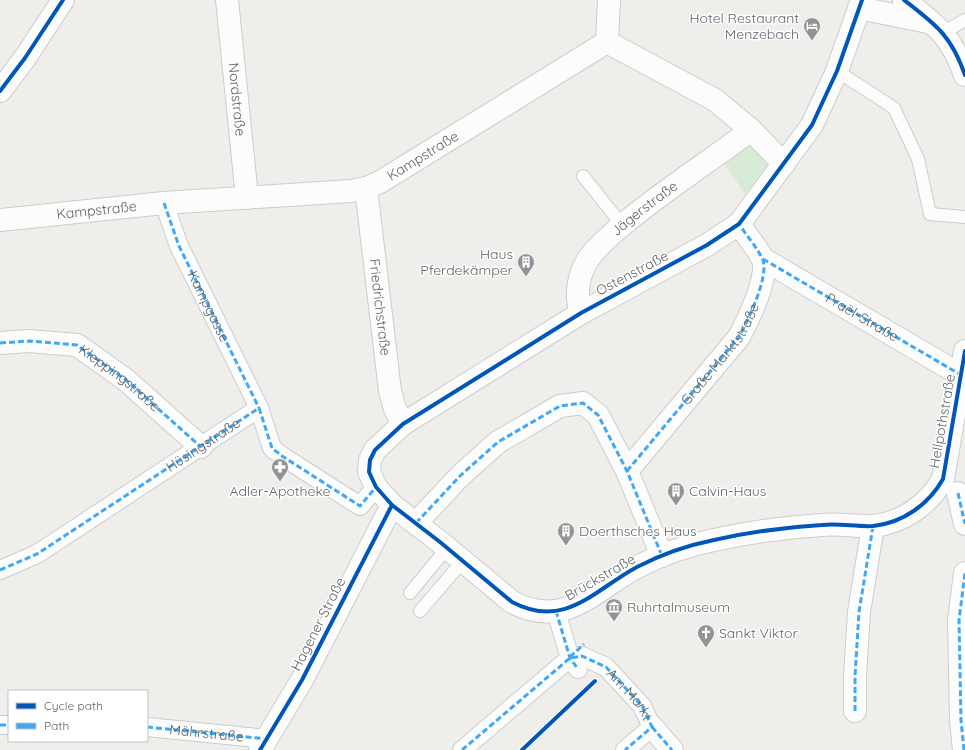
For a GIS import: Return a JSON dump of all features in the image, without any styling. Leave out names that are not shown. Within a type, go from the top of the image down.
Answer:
[{"type":"street","points":[[0,91],[25,58],[63,0]]},
{"type":"street","name":"Nordstraße","points":[[227,0],[246,198]]},
{"type":"street","points":[[609,0],[607,42],[715,100],[751,130],[784,164]]},
{"type":"street","points":[[904,0],[938,28],[957,53],[965,75]]},
{"type":"street","points":[[861,4],[938,28]]},
{"type":"street","name":"Ostenstraße","points":[[392,505],[376,487],[369,472],[370,460],[375,450],[403,424],[581,313],[706,245],[739,224],[812,125],[837,71],[861,4]]},
{"type":"street","name":"Kampstraße","points":[[0,220],[164,203],[351,191],[366,188],[380,182],[607,42]]},
{"type":"street","name":"Jägerstraße","points":[[581,313],[577,300],[578,288],[588,259],[598,246],[647,205],[709,162],[751,130]]},
{"type":"street","name":"Friedrichstraße","points":[[366,188],[390,391],[395,409],[403,424]]},
{"type":"street","name":"Kampgasse","points":[[164,203],[179,246],[259,408]]},
{"type":"street","points":[[739,224],[763,259]]},
{"type":"street","name":"Praël-Straße","points":[[763,259],[961,375]]},
{"type":"street","name":"Große Marktstraße","points":[[628,471],[739,337],[759,295],[763,259]]},
{"type":"street","name":"Kleppingstraße","points":[[0,343],[29,341],[78,345],[126,380],[201,447]]},
{"type":"street","name":"Hellpothstraße","points":[[936,492],[943,479],[965,352]]},
{"type":"street","points":[[416,523],[460,476],[498,442],[546,412],[570,403],[583,402],[598,415],[628,471],[662,556]]},
{"type":"street","name":"Hüsingstraße","points":[[0,570],[37,554],[259,408],[272,448],[282,456],[360,506],[376,487]]},
{"type":"street","points":[[936,492],[962,493],[965,524]]},
{"type":"street","name":"Brückstraße","points":[[392,505],[455,554],[512,602],[525,609],[540,613],[576,606],[617,578],[662,556],[713,540],[765,530],[824,524],[874,526],[898,520],[918,509],[936,492]]},
{"type":"street","name":"Hagener Straße","points":[[263,745],[302,680],[392,505]]},
{"type":"street","points":[[854,711],[854,676],[859,612],[874,526]]},
{"type":"street","points":[[964,750],[961,720],[959,620],[965,573]]},
{"type":"street","points":[[556,611],[574,664]]},
{"type":"street","points":[[462,750],[574,664],[584,644]]},
{"type":"street","name":"Am Markt","points":[[574,664],[582,656],[606,667],[642,706],[652,727],[625,750]]},
{"type":"street","name":"Mährstraße","points":[[148,727],[263,745]]},
{"type":"street","points":[[652,727],[672,750]]},
{"type":"lane","points":[[938,28],[965,20]]},
{"type":"lane","points":[[837,71],[894,108],[918,159],[930,214],[965,217]]},
{"type":"lane","points":[[583,176],[622,225]]},
{"type":"lane","points":[[410,593],[455,554]]},
{"type":"lane","points":[[420,610],[455,554]]},
{"type":"green space","points":[[752,138],[779,159],[745,194],[721,160]]},
{"type":"marked path","points":[[164,203],[179,246],[259,408]]},
{"type":"marked path","points":[[627,471],[739,337],[747,321],[761,286],[764,265],[760,254],[739,224]]},
{"type":"marked path","points":[[763,259],[961,375]]},
{"type":"marked path","points":[[0,343],[29,341],[77,345],[126,380],[201,447]]},
{"type":"marked path","points":[[416,523],[460,476],[498,442],[560,406],[583,403],[598,415],[627,471],[662,556]]},
{"type":"marked path","points":[[0,570],[37,554],[259,408],[272,448],[282,456],[360,506],[376,487]]},
{"type":"marked path","points":[[958,493],[965,524]]},
{"type":"marked path","points":[[855,711],[855,676],[859,612],[873,526]]},
{"type":"marked path","points":[[964,750],[961,720],[959,620],[965,573]]},
{"type":"marked path","points":[[556,611],[570,658],[578,669]]},
{"type":"marked path","points":[[570,657],[584,644]]},
{"type":"marked path","points":[[462,750],[570,658],[582,656],[606,667],[642,706],[652,727],[625,750]]},
{"type":"marked path","points":[[0,725],[8,725]]},
{"type":"marked path","points":[[148,727],[267,739]]},
{"type":"marked path","points":[[652,727],[672,750]]},
{"type":"cycle path","points":[[0,91],[25,58],[63,0]]},
{"type":"cycle path","points":[[862,0],[837,71],[812,125],[739,224],[707,245],[581,313],[403,424],[375,450],[370,460],[369,472],[376,487],[392,505],[440,542],[512,602],[531,609],[548,612],[564,609],[593,596],[621,576],[637,567],[675,551],[695,545],[768,530],[795,527],[828,525],[873,526],[895,521],[914,511],[923,504],[943,479],[965,351]]},
{"type":"cycle path","points":[[904,0],[934,24],[948,40],[960,61],[965,75]]},
{"type":"cycle path","points":[[260,750],[302,680],[392,505]]},
{"type":"cycle path","points":[[522,750],[595,681]]},
{"type":"place","name":"Hotel Restaurant Menzebach","points":[[812,41]]},
{"type":"place","name":"Haus Pferdekämper","points":[[526,277]]},
{"type":"place","name":"Adler-Apotheke","points":[[280,482]]},
{"type":"place","name":"Calvin-Haus","points":[[676,506]]},
{"type":"place","name":"Doerthsches Haus","points":[[566,546]]},
{"type":"place","name":"Ruhrtalmuseum","points":[[614,622]]},
{"type":"place","name":"Sankt Viktor","points":[[706,648]]}]
